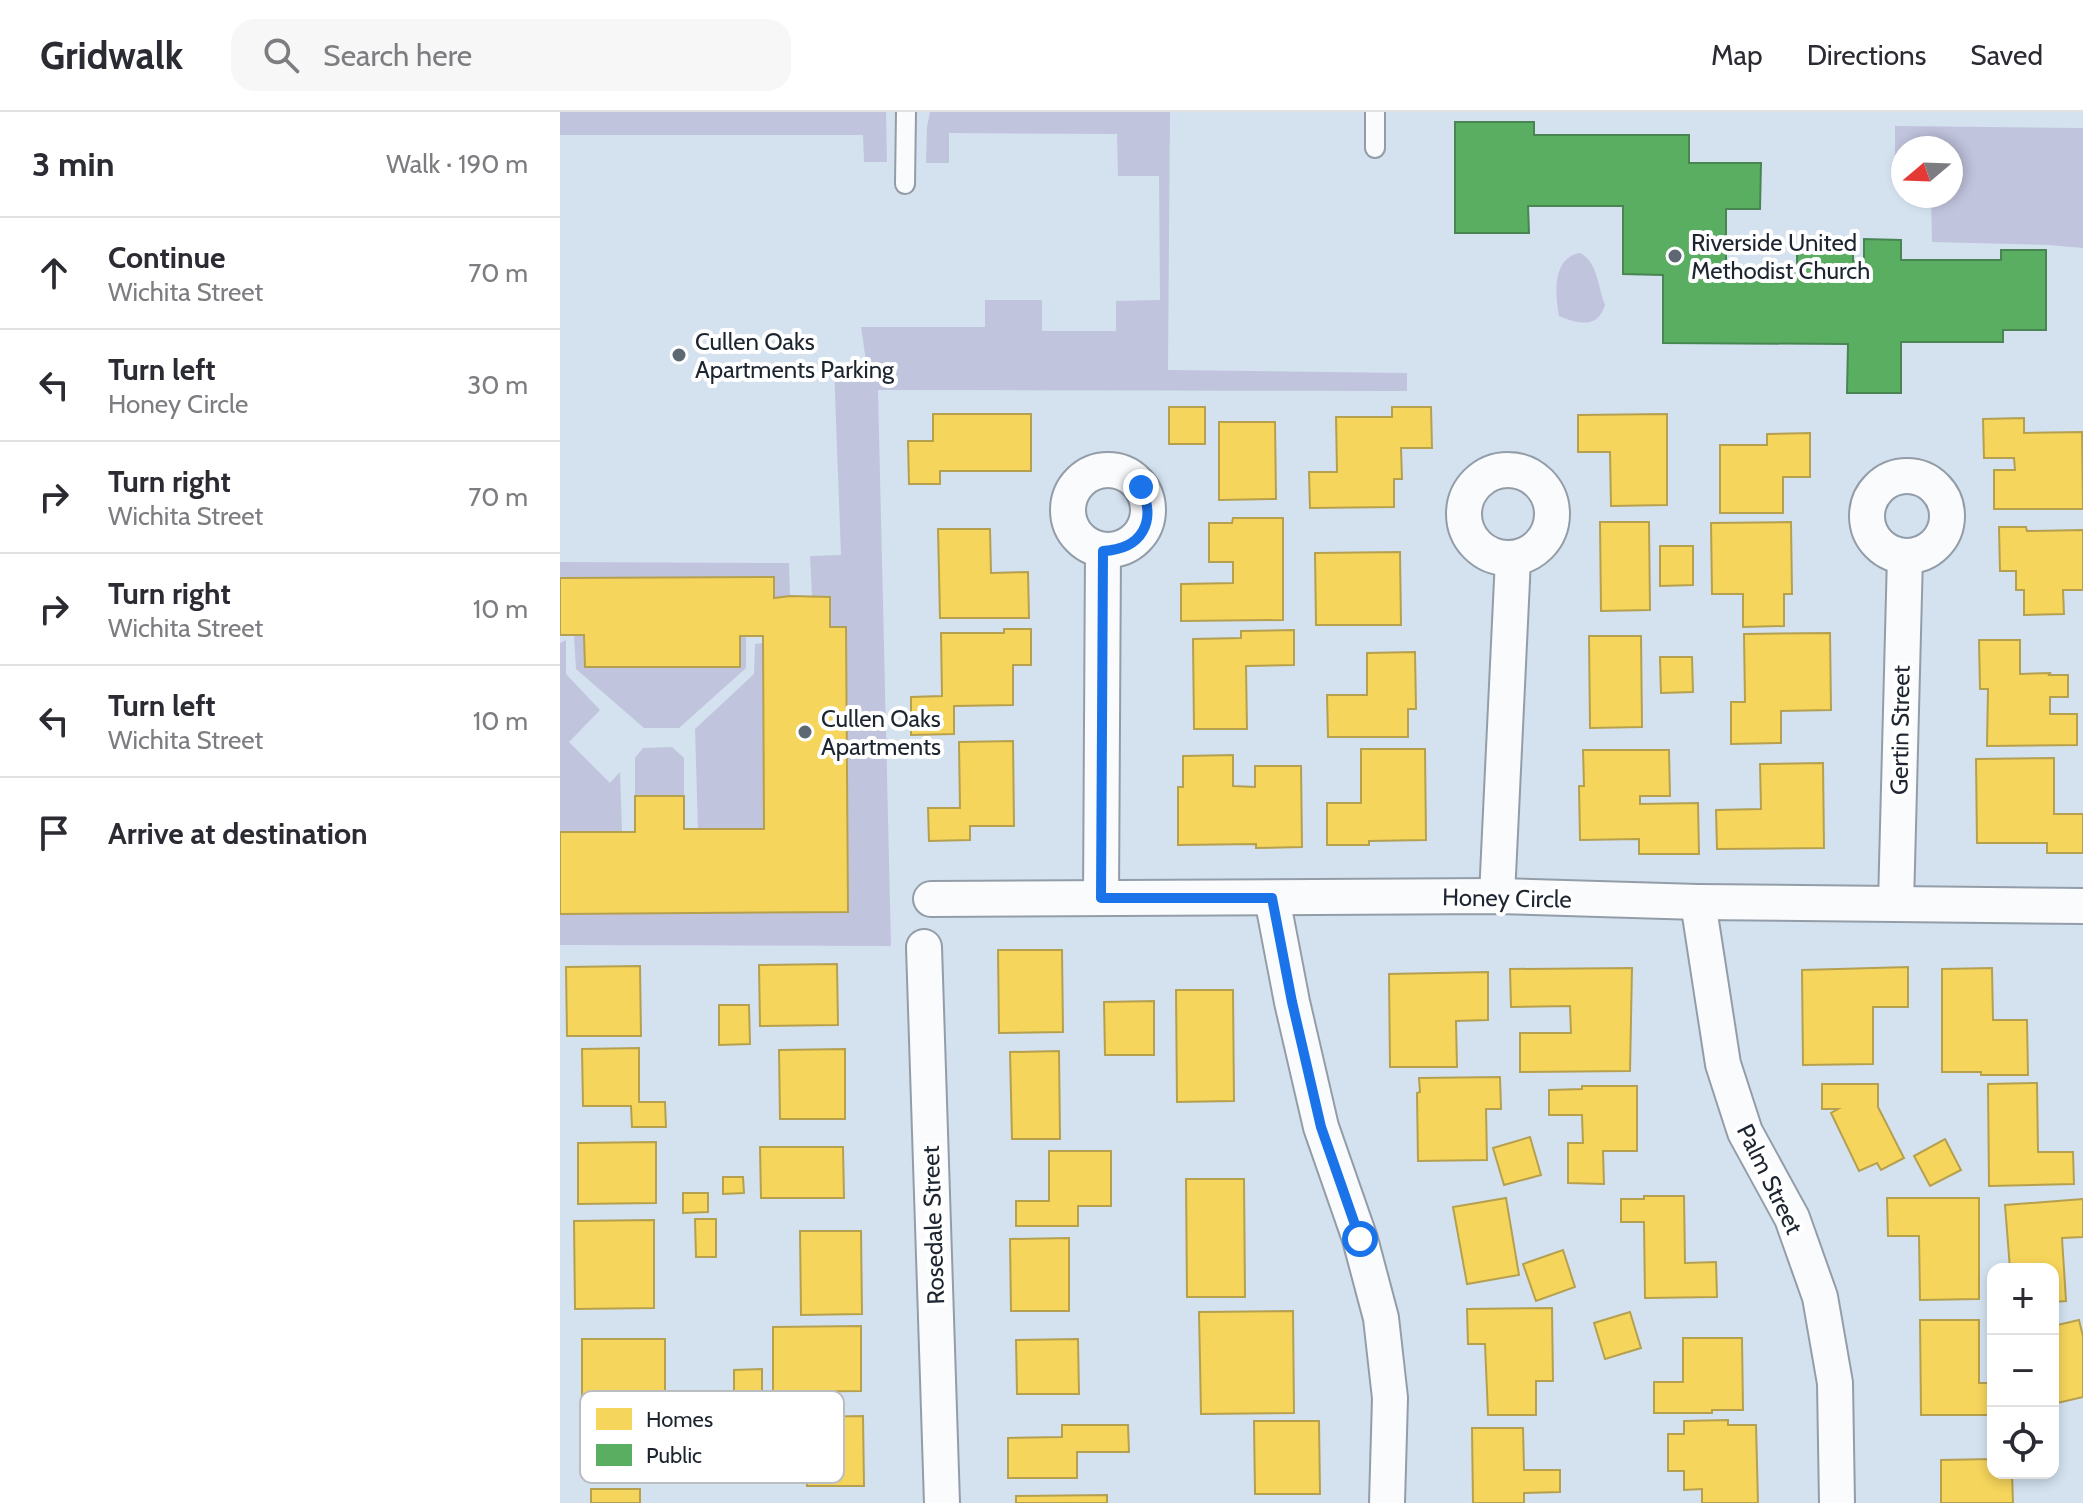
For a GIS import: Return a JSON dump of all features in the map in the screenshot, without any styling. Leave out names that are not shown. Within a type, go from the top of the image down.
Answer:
[{"type":"street","points":[[1101,898],[1103,551]]},
{"type":"street","name":"Gertin Street","points":[[1896,904],[1905,556]]},
{"type":"street","points":[[1497,896],[1513,559]]},
{"type":"street","name":"Honey Circle","points":[[931,899],[1497,896],[1698,902],[2083,906]]},
{"type":"street","points":[[1272,898],[1321,1127],[1360,1239],[1381,1318],[1390,1398],[1387,1503]]},
{"type":"street","name":"Palm Street","points":[[1698,902],[1723,1064],[1745,1132],[1792,1218],[1820,1297],[1835,1383],[1837,1503]]},
{"type":"street","name":"Rosedale Street","points":[[924,947],[942,1503]]},
{"type":"lane","points":[[905,184],[906,112]]},
{"type":"lane","points":[[1375,112],[1375,148]]},
{"type":"shaded area","points":[[560,112],[886,112],[887,162],[864,162],[863,135],[560,135]]},
{"type":"shaded area","points":[[930,112],[1170,112],[1168,370],[1407,373],[1407,391],[878,390],[891,946],[560,945],[560,914],[848,912],[846,627],[830,627],[829,597],[812,597],[810,556],[841,555],[834,367],[866,361],[861,327],[985,327],[985,300],[1042,300],[1042,331],[1116,331],[1116,301],[1160,300],[1159,176],[1118,176],[1117,134],[949,133],[949,163],[926,163]]},
{"type":"shaded area","points":[[1895,126],[2083,128],[2083,248],[1932,242],[1931,208],[1963,208],[1963,136],[1895,136]]},
{"type":"shaded area","points":[[1580,253],[1594,269],[1605,305],[1598,318],[1586,322],[1559,316],[1557,298],[1560,269],[1571,256]]},
{"type":"shaded area","points":[[560,562],[789,563],[790,596],[774,598],[774,578],[560,578]]},
{"type":"shaded area","points":[[574,635],[584,635],[585,667],[740,667],[740,636],[746,637],[746,668],[679,728],[644,728],[576,669]]},
{"type":"shaded area","points":[[566,640],[566,674],[600,710],[569,742],[610,783],[620,772],[622,832],[560,832],[560,643]]},
{"type":"shaded area","points":[[763,643],[764,829],[698,829],[695,729],[754,674],[755,644]]},
{"type":"shaded area","points":[[672,747],[684,758],[684,796],[635,796],[635,758],[643,748]]},
{"type":"building: Homes","points":[[1169,407],[1205,407],[1205,444],[1169,444]]},
{"type":"building: Homes","points":[[1392,407],[1431,407],[1432,448],[1401,448],[1402,479],[1394,479],[1394,507],[1310,508],[1309,472],[1337,472],[1336,417],[1392,417]]},
{"type":"building: Homes","points":[[933,414],[1031,414],[1031,471],[940,471],[940,484],[909,484],[908,441],[933,441]]},
{"type":"building: Homes","points":[[1667,414],[1667,505],[1611,506],[1610,452],[1578,452],[1578,415]]},
{"type":"building: Homes","points":[[2024,418],[2024,433],[2082,432],[2083,509],[1994,509],[1994,470],[2015,470],[2014,458],[1984,458],[1983,419]]},
{"type":"building: Homes","points":[[1219,422],[1275,422],[1276,499],[1219,500]]},
{"type":"building: Homes","points":[[1810,433],[1810,477],[1783,477],[1783,513],[1720,513],[1720,445],[1767,445],[1767,434]]},
{"type":"building: Homes","points":[[1233,518],[1283,518],[1283,620],[1181,621],[1181,584],[1233,583],[1233,562],[1209,562],[1209,523],[1232,523]]},
{"type":"building: Homes","points":[[1600,522],[1649,522],[1650,610],[1601,611]]},
{"type":"building: Homes","points":[[1791,522],[1792,594],[1784,594],[1784,626],[1743,627],[1743,594],[1712,594],[1711,523]]},
{"type":"building: Homes","points":[[1999,527],[2026,527],[2027,531],[2083,530],[2083,590],[2063,590],[2064,614],[2024,615],[2024,590],[2016,590],[2016,571],[2000,571]]},
{"type":"building: Homes","points":[[938,529],[990,529],[991,573],[1028,572],[1029,618],[940,618]]},
{"type":"building: Homes","points":[[1660,546],[1693,546],[1693,585],[1660,586]]},
{"type":"building: Homes","points":[[1400,552],[1401,625],[1316,625],[1315,553]]},
{"type":"building: Homes","name":"Cullen Oaks Apartments","points":[[774,577],[774,598],[830,597],[830,627],[846,627],[848,912],[560,914],[560,832],[635,832],[635,796],[684,796],[684,829],[764,829],[763,636],[740,636],[740,667],[585,667],[584,635],[560,635],[560,578]]},
{"type":"building: Homes","points":[[1004,629],[1031,629],[1031,665],[1013,665],[1013,705],[954,706],[954,734],[911,735],[911,697],[942,696],[941,633],[1004,633]]},
{"type":"building: Homes","points":[[1294,630],[1294,665],[1246,666],[1247,729],[1194,729],[1193,639],[1241,638],[1241,631]]},
{"type":"building: Homes","points":[[1830,633],[1831,710],[1781,711],[1781,743],[1731,744],[1731,702],[1745,702],[1744,634]]},
{"type":"building: Homes","points":[[1589,636],[1641,636],[1642,727],[1590,728]]},
{"type":"building: Homes","points":[[1979,640],[2020,640],[2020,674],[2068,675],[2068,697],[2050,697],[2050,714],[2077,714],[2077,745],[1987,746],[1988,689],[1980,689]]},
{"type":"building: Homes","points":[[1415,652],[1416,709],[1408,709],[1408,737],[1328,737],[1327,695],[1367,695],[1367,653]]},
{"type":"building: Homes","points":[[1660,657],[1692,657],[1693,692],[1661,693]]},
{"type":"building: Homes","points":[[1013,741],[1014,826],[970,826],[970,840],[929,841],[928,808],[960,808],[959,742]]},
{"type":"building: Homes","points":[[1361,749],[1425,749],[1426,840],[1327,845],[1327,803],[1361,803]]},
{"type":"building: Homes","points":[[1583,750],[1669,750],[1670,796],[1640,796],[1640,804],[1698,803],[1699,854],[1639,854],[1639,839],[1580,840],[1579,786],[1584,786]]},
{"type":"building: Homes","points":[[1233,755],[1233,786],[1255,787],[1255,766],[1301,766],[1302,847],[1178,845],[1178,787],[1183,787],[1183,756]]},
{"type":"building: Homes","points":[[2054,758],[2054,814],[2083,814],[2083,853],[2047,853],[2047,843],[1977,843],[1976,759]]},
{"type":"building: Homes","points":[[1823,763],[1824,848],[1717,849],[1716,810],[1761,809],[1760,764]]},
{"type":"building: Homes","points":[[998,950],[1062,950],[1063,1032],[999,1033]]},
{"type":"building: Homes","points":[[837,964],[838,1025],[760,1026],[759,965]]},
{"type":"building: Homes","points":[[640,966],[641,1036],[567,1036],[566,967]]},
{"type":"building: Homes","points":[[1908,967],[1908,1007],[1873,1007],[1873,1064],[1803,1065],[1802,970]]},
{"type":"building: Homes","points":[[1632,968],[1630,1071],[1520,1072],[1520,1033],[1571,1033],[1570,1006],[1511,1007],[1510,969]]},
{"type":"building: Homes","points":[[1992,968],[1993,1020],[2027,1020],[2028,1075],[1942,1072],[1942,969]]},
{"type":"building: Homes","points":[[1488,972],[1488,1020],[1456,1021],[1457,1067],[1390,1067],[1389,974]]},
{"type":"building: Homes","points":[[1176,990],[1233,990],[1234,1101],[1177,1102]]},
{"type":"building: Homes","points":[[1154,1001],[1154,1055],[1105,1055],[1104,1002]]},
{"type":"building: Homes","points":[[719,1005],[749,1005],[750,1044],[719,1045]]},
{"type":"building: Homes","points":[[639,1048],[639,1102],[665,1102],[666,1127],[632,1127],[631,1106],[583,1106],[582,1049]]},
{"type":"building: Homes","points":[[845,1049],[845,1119],[780,1119],[779,1050]]},
{"type":"building: Homes","points":[[1059,1051],[1060,1139],[1012,1139],[1010,1052]]},
{"type":"building: Homes","points":[[1500,1077],[1501,1109],[1486,1109],[1487,1160],[1418,1161],[1419,1078]]},
{"type":"building: Homes","points":[[2037,1083],[2038,1152],[2073,1152],[2074,1184],[1989,1186],[1988,1084]]},
{"type":"building: Homes","points":[[1822,1084],[1878,1084],[1878,1107],[1904,1158],[1881,1170],[1877,1163],[1859,1171],[1831,1113],[1838,1109],[1822,1109]]},
{"type":"building: Homes","points":[[1582,1086],[1637,1086],[1637,1151],[1603,1151],[1604,1184],[1568,1183],[1568,1143],[1583,1143],[1582,1115],[1549,1115],[1549,1090],[1582,1089]]},
{"type":"building: Homes","points":[[1530,1137],[1541,1175],[1504,1185],[1493,1148]]},
{"type":"building: Homes","points":[[1945,1139],[1961,1170],[1930,1186],[1914,1156]]},
{"type":"building: Homes","points":[[656,1142],[656,1203],[578,1204],[578,1143]]},
{"type":"building: Homes","points":[[760,1147],[843,1147],[844,1198],[761,1198]]},
{"type":"building: Homes","points":[[1049,1151],[1111,1151],[1111,1206],[1078,1206],[1078,1226],[1016,1226],[1016,1201],[1049,1201]]},
{"type":"building: Homes","points":[[723,1177],[743,1177],[744,1193],[723,1194]]},
{"type":"building: Homes","points":[[1186,1179],[1244,1179],[1245,1297],[1187,1297]]},
{"type":"building: Homes","points":[[683,1193],[708,1193],[708,1212],[683,1213]]},
{"type":"building: Homes","points":[[1644,1196],[1684,1196],[1685,1263],[1716,1262],[1717,1297],[1645,1298],[1644,1222],[1621,1222],[1621,1199],[1644,1199]]},
{"type":"building: Homes","points":[[1506,1198],[1519,1275],[1467,1284],[1453,1207]]},
{"type":"building: Homes","points":[[1887,1198],[1979,1198],[1979,1299],[1920,1300],[1919,1236],[1888,1236]]},
{"type":"building: Homes","points":[[2083,1199],[2083,1237],[2062,1238],[2066,1301],[2059,1302],[2059,1263],[2010,1263],[2005,1205]]},
{"type":"building: Homes","points":[[695,1219],[716,1219],[716,1257],[696,1257]]},
{"type":"building: Homes","points":[[654,1220],[654,1308],[575,1309],[574,1221]]},
{"type":"building: Homes","points":[[800,1231],[861,1231],[862,1314],[801,1315]]},
{"type":"building: Homes","points":[[1069,1238],[1069,1311],[1011,1311],[1010,1239]]},
{"type":"building: Homes","points":[[1563,1250],[1575,1287],[1536,1301],[1523,1264]]},
{"type":"building: Homes","points":[[1552,1308],[1553,1381],[1536,1381],[1536,1415],[1488,1415],[1485,1344],[1468,1344],[1467,1309]]},
{"type":"building: Homes","points":[[1293,1311],[1294,1413],[1201,1414],[1199,1312]]},
{"type":"building: Homes","points":[[1630,1312],[1641,1348],[1605,1359],[1594,1323]]},
{"type":"building: Homes","points":[[1920,1320],[1979,1320],[1979,1383],[1987,1383],[1987,1415],[1921,1415]]},
{"type":"building: Homes","points":[[2079,1320],[2083,1336],[2083,1397],[2059,1403],[2059,1335],[2059,1325]]},
{"type":"building: Homes","points":[[861,1326],[861,1391],[773,1391],[773,1327]]},
{"type":"building: Homes","points":[[1683,1338],[1742,1338],[1743,1410],[1654,1413],[1654,1382],[1683,1382]]},
{"type":"building: Homes","points":[[582,1339],[665,1339],[665,1391],[582,1391]]},
{"type":"building: Homes","points":[[1078,1339],[1079,1394],[1017,1394],[1016,1340]]},
{"type":"building: Homes","points":[[762,1369],[762,1391],[734,1391],[734,1370]]},
{"type":"building: Homes","points":[[844,1416],[863,1416],[864,1486],[807,1486],[807,1483],[844,1483]]},
{"type":"building: Homes","points":[[1728,1420],[1728,1425],[1756,1425],[1758,1503],[1702,1503],[1702,1489],[1684,1490],[1684,1471],[1668,1471],[1668,1434],[1684,1434],[1684,1421]]},
{"type":"building: Homes","points":[[1254,1421],[1319,1421],[1320,1494],[1255,1494]]},
{"type":"building: Homes","points":[[1062,1425],[1128,1425],[1129,1452],[1077,1452],[1077,1478],[1008,1478],[1008,1438],[1062,1437]]},
{"type":"building: Homes","points":[[1472,1428],[1523,1428],[1524,1470],[1560,1470],[1560,1492],[1524,1493],[1524,1503],[1473,1503]]},
{"type":"building: Homes","points":[[1987,1459],[1987,1479],[2012,1479],[2013,1503],[1941,1503],[1941,1460]]},
{"type":"building: Homes","points":[[591,1489],[640,1489],[640,1503],[591,1503]]},
{"type":"building: Homes","points":[[1107,1495],[1107,1503],[1016,1503],[1016,1496]]},
{"type":"building: Public","name":"Riverside United Methodist Church","points":[[1455,122],[1534,122],[1534,135],[1689,135],[1689,163],[1761,163],[1760,209],[1726,209],[1726,266],[1797,267],[1797,253],[1853,253],[1853,261],[1864,261],[1864,239],[1901,240],[1901,260],[2001,260],[2001,250],[2046,250],[2046,330],[2003,330],[2003,342],[1901,342],[1901,393],[1847,393],[1848,344],[1663,343],[1663,275],[1623,274],[1623,206],[1528,206],[1529,233],[1455,233]]},
{"type":"place","name":"Riverside United Methodist Church","points":[[1675,256]]},
{"type":"place","name":"Cullen Oaks Apartments Parking","points":[[679,355]]},
{"type":"place","name":"Cullen Oaks Apartments","points":[[805,732]]},
{"type":"route","points":[[1141,487],[1147,499],[1148,512],[1146,525],[1139,537],[1117,550],[1103,551],[1101,898],[1272,898],[1321,1127],[1360,1239]]}]
